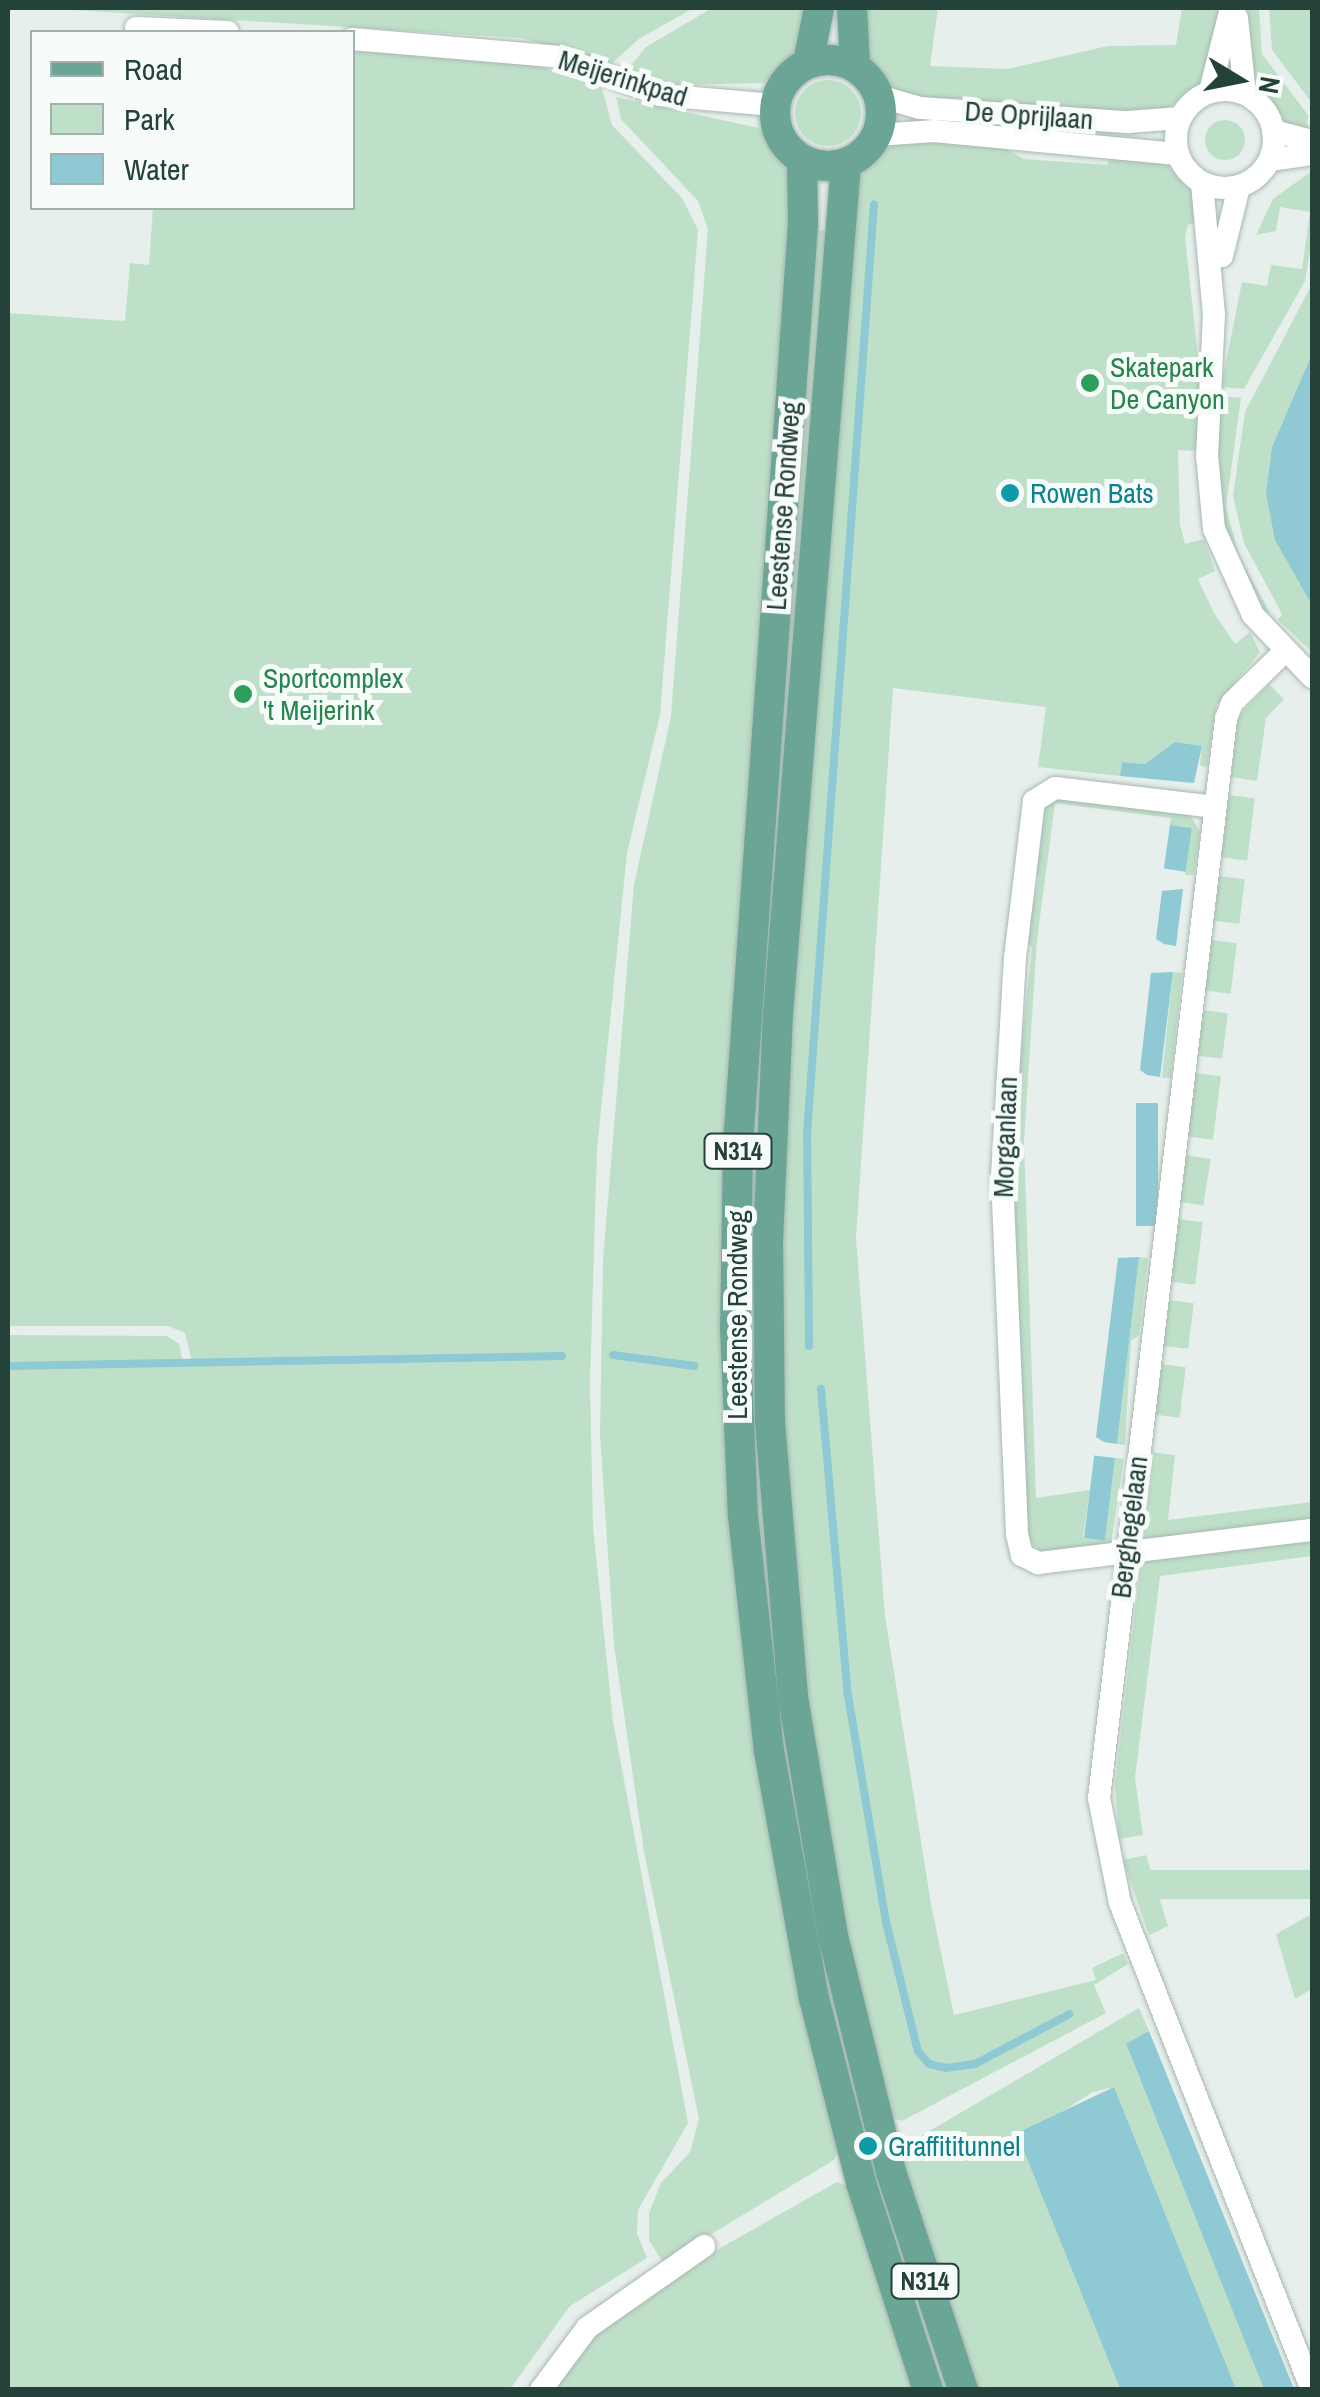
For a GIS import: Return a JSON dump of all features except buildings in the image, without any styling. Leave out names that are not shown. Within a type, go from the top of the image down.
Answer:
[{"type":"main road","points":[[808,63],[818,8]]},
{"type":"main road","points":[[852,8],[856,66],[879,96],[877,135],[846,163],[802,160],[780,137],[774,105],[792,73],[808,63],[856,66]]},
{"type":"main road","name":"Leestense Rondweg","points":[[802,160],[803,224],[739,1130],[735,1373],[747,1566],[768,1751],[806,1960],[847,2134],[928,2390]]},
{"type":"main road","name":"Leestense Rondweg","points":[[846,163],[778,1013],[768,1346],[793,1696],[829,1917],[891,2172],[963,2390]]},
{"type":"street","points":[[1234,8],[1210,91],[1180,118],[1177,154],[1202,184],[1214,314],[1208,455],[1214,528],[1238,591],[1283,653],[1312,678]]},
{"type":"street","points":[[1234,8],[1245,94]]},
{"type":"street","points":[[136,28],[182,30]]},
{"type":"street","name":"Meijerinkpad","points":[[355,39],[560,57],[660,95],[774,105]]},
{"type":"street","points":[[1210,91],[1245,94],[1268,114],[1274,131],[1270,160]]},
{"type":"street","name":"De Oprijlaan","points":[[879,96],[920,108],[1128,122],[1180,118]]},
{"type":"street","name":"De Oprijlaan","points":[[877,135],[934,130],[1177,154]]},
{"type":"street","points":[[1274,131],[1312,141]]},
{"type":"street","points":[[1214,314],[1239,187],[1270,160],[1312,154]]},
{"type":"street","points":[[1202,184],[1239,187]]},
{"type":"street","name":"Berghegelaan","points":[[1283,653],[1228,711],[1102,1746],[1106,1850],[1120,1904],[1312,2390]]},
{"type":"street","name":"Morganlaan","points":[[1126,1556],[1038,1564],[1022,1555],[1016,1534],[1002,1195],[1022,885],[1041,791],[1069,788],[1215,807]]},
{"type":"street","points":[[1126,1556],[1312,1530]]},
{"type":"street","points":[[541,2390],[587,2328],[704,2246]]},
{"type":"green space","points":[[42,8],[694,8],[640,38],[611,64],[522,38]]},
{"type":"green space","points":[[712,8],[812,8],[802,51],[763,83],[675,85],[626,71],[646,47]]},
{"type":"green space","points":[[861,8],[938,8],[930,66],[1007,69],[1108,46],[1176,45],[1182,8],[1219,8],[1204,85],[1157,114],[914,98],[891,89],[868,56]]},
{"type":"green space","points":[[1247,8],[1259,8],[1262,54],[1308,115],[1307,129],[1286,124],[1254,85]]},
{"type":"green space","points":[[1269,8],[1312,8],[1312,103],[1272,50]]},
{"type":"green space","points":[[355,51],[530,63],[602,88],[612,125],[682,198],[698,230],[660,715],[627,853],[597,1150],[590,1383],[593,1527],[613,1721],[688,2123],[638,2210],[637,2233],[647,2258],[570,2306],[510,2389],[8,2389],[8,1335],[167,1336],[179,1344],[183,1363],[192,1362],[185,1333],[168,1326],[8,1326],[8,313],[125,321],[130,263],[149,265],[153,210],[355,210]]},
{"type":"green space","points":[[828,80],[852,89],[861,113],[852,137],[828,146],[804,137],[795,113],[804,89]]},
{"type":"green space","points":[[616,97],[759,128],[792,170],[727,1372],[840,2140],[834,2160],[663,2263],[649,2240],[649,2213],[661,2183],[690,2152],[699,2119],[644,1852],[614,1645],[600,1435],[603,1260],[634,885],[671,716],[708,229],[698,201],[621,119]]},
{"type":"green space","points":[[1225,120],[1239,126],[1245,140],[1239,154],[1225,160],[1211,154],[1205,140],[1211,126]]},
{"type":"green space","points":[[896,142],[992,142],[1024,159],[1108,165],[1110,150],[1158,156],[1197,196],[1201,220],[1188,225],[1185,237],[1200,376],[1196,451],[1178,450],[1180,525],[1185,544],[1204,539],[1215,571],[1198,579],[1214,613],[1235,644],[1250,632],[1260,652],[1216,706],[1207,767],[1200,766],[1202,746],[1175,742],[1145,764],[1122,762],[1120,776],[1038,767],[1046,707],[893,688],[856,1238],[885,1616],[931,1904],[954,2015],[1096,1980],[1092,1968],[1123,1953],[1128,1964],[1094,1985],[1106,2013],[902,2121],[884,2115],[838,1919],[784,1522],[779,1150],[854,175]]},
{"type":"green space","points":[[1312,171],[1312,240],[1305,281],[1244,389],[1221,387],[1242,282],[1267,286],[1271,265],[1302,269],[1310,212],[1280,207],[1276,231],[1256,235],[1273,199]]},
{"type":"green space","points":[[810,230],[828,231],[762,1389],[871,2125],[854,2132],[761,1634],[742,1268]]},
{"type":"green space","points":[[1312,284],[1312,354],[1272,447],[1266,493],[1312,605],[1312,652],[1278,620],[1282,614],[1244,543],[1233,496],[1245,412]]},
{"type":"green space","points":[[1221,396],[1241,398],[1226,507],[1239,556],[1269,611],[1265,615],[1227,545],[1216,475]]},
{"type":"green space","points":[[1269,684],[1284,699],[1266,718],[1257,781],[1231,777],[1238,717]]},
{"type":"green space","points":[[1229,795],[1255,798],[1247,861],[1221,858]]},
{"type":"green space","points":[[1058,797],[1189,813],[1200,832],[1194,875],[1185,875],[1191,828],[1170,825],[1171,818],[1055,803],[1037,940],[1024,1141],[1036,1498],[1090,1490],[1083,1537],[1105,1539],[1115,1458],[1124,1459],[1111,1543],[1043,1553],[1027,1539],[1012,1174],[1020,1166],[1021,1124],[1014,1115],[1032,948],[1026,939],[1039,877],[1033,869],[1041,809]]},
{"type":"green space","points":[[1219,876],[1245,879],[1239,924],[1214,921]]},
{"type":"green space","points":[[1211,940],[1237,943],[1231,994],[1205,991]]},
{"type":"green space","points":[[1173,972],[1182,973],[1171,1078],[1162,1077]]},
{"type":"green space","points":[[1202,1010],[1228,1013],[1222,1059],[1196,1056]]},
{"type":"green space","points":[[1195,1073],[1221,1076],[1213,1140],[1187,1137]]},
{"type":"green space","points":[[1185,1155],[1211,1159],[1203,1205],[1178,1201]]},
{"type":"green space","points":[[1177,1219],[1203,1222],[1195,1285],[1169,1282]]},
{"type":"green space","points":[[1139,1257],[1148,1258],[1139,1335],[1131,1341],[1125,1445],[1117,1444]]},
{"type":"green space","points":[[1168,1300],[1194,1303],[1188,1349],[1162,1346]]},
{"type":"green space","points":[[1160,1364],[1186,1367],[1180,1418],[1154,1415]]},
{"type":"green space","points":[[1151,1452],[1175,1455],[1168,1520],[1312,1502],[1312,1520],[1146,1540],[1141,1526]]},
{"type":"green space","points":[[1312,1539],[1312,1556],[1160,1576],[1135,1778],[1143,1835],[1119,1839],[1115,1786],[1141,1561]]},
{"type":"green space","points":[[1146,1855],[1168,1926],[1149,1935],[1123,1860]]},
{"type":"green space","points":[[1147,1870],[1312,1870],[1312,1899],[1147,1899]]},
{"type":"green space","points":[[1312,1914],[1312,1989],[1295,1999],[1276,1934]]},
{"type":"green space","points":[[1139,2008],[1149,2031],[1126,2045],[1264,2389],[1236,2389],[1114,2087],[1093,2092],[1019,2139],[1120,2389],[971,2389],[898,2165],[909,2143]]},
{"type":"green space","points":[[837,2182],[854,2189],[920,2390],[554,2390],[598,2332],[706,2256]]},
{"type":"water","points":[[1312,354],[1312,605],[1275,540],[1266,493],[1272,447]]},
{"type":"water","points":[[1175,742],[1202,746],[1194,783],[1120,776],[1122,762],[1145,764]]},
{"type":"water","points":[[1170,825],[1192,828],[1186,872],[1164,869]]},
{"type":"water","points":[[1183,889],[1176,946],[1164,944],[1156,939],[1162,891]]},
{"type":"water","points":[[1173,972],[1160,1077],[1147,1075],[1140,1070],[1151,973]]},
{"type":"water","points":[[1136,1103],[1158,1103],[1158,1226],[1136,1226]]},
{"type":"water","points":[[1139,1257],[1117,1444],[1096,1437],[1118,1258]]},
{"type":"water","points":[[1094,1455],[1115,1458],[1105,1540],[1084,1538]]},
{"type":"water","points":[[1149,2031],[1294,2389],[1264,2389],[1255,2367],[1126,2044]]},
{"type":"water","points":[[1114,2087],[1236,2389],[1120,2389],[1019,2139],[1019,2132]]},
{"type":"waterway","points":[[809,1346],[807,1134],[874,204]]},
{"type":"waterway","points":[[613,1355],[694,1366]]},
{"type":"waterway","points":[[8,1366],[562,1356]]},
{"type":"waterway","points":[[821,1389],[848,1695],[886,1922],[918,2051],[929,2064],[946,2068],[975,2064],[1070,2014]]},
{"type":"place","name":"Skatepark De Canyon","points":[[1090,383]]},
{"type":"place","name":"Rowen Bats","points":[[1010,493]]},
{"type":"place","name":"Sportcomplex 't Meijerink","points":[[243,694]]},
{"type":"place","name":"Graffititunnel","points":[[868,2146]]}]
